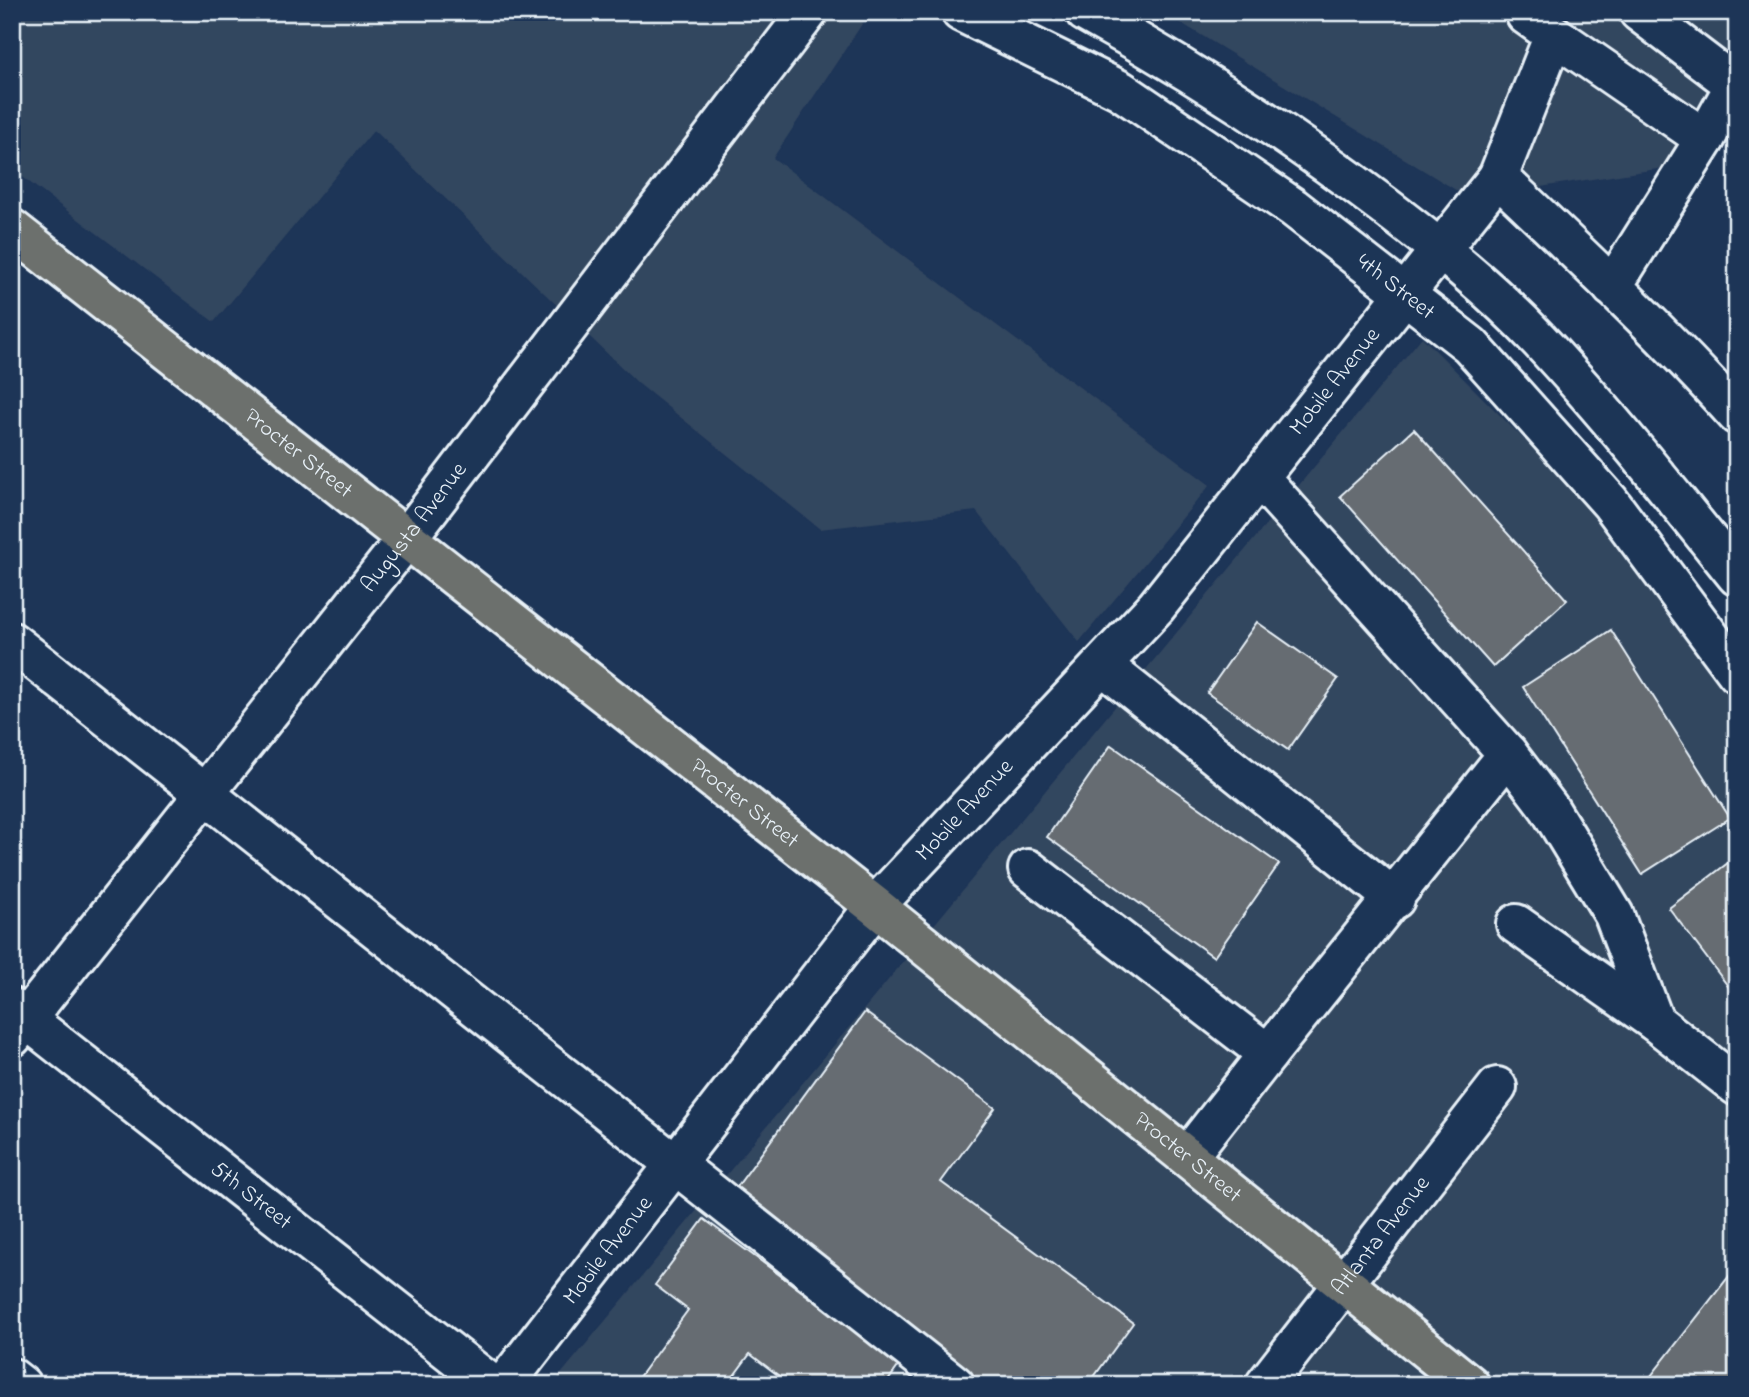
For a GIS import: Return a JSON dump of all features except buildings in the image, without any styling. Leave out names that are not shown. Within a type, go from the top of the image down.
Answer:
[{"type":"main road","name":"Procter Street","points":[[12,229],[875,906],[1471,1385]]},
{"type":"street","name":"Augusta Avenue","points":[[17,1021],[206,793],[407,538],[808,12]]},
{"type":"street","name":"4th Street","points":[[961,12],[1120,90],[1294,208],[1470,345],[1610,502],[1737,673]]},
{"type":"street","points":[[1085,12],[1175,62],[1312,151],[1441,250],[1538,339],[1668,489],[1737,576]]},
{"type":"street","points":[[1612,286],[1705,139],[1735,85],[1639,12]]},
{"type":"street","name":"Mobile Avenue","points":[[504,1385],[875,906],[1156,607],[1498,177],[1541,24]]},
{"type":"street","points":[[1541,24],[1705,139]]},
{"type":"street","points":[[1498,177],[1672,343],[1737,415]]},
{"type":"street","points":[[1259,477],[1508,754],[1549,808],[1614,915],[1654,1021]]},
{"type":"street","points":[[12,642],[955,1385]]},
{"type":"street","points":[[1102,665],[1395,899]]},
{"type":"street","points":[[1188,1156],[1508,754]]},
{"type":"street","points":[[1028,869],[1268,1054]]},
{"type":"street","points":[[1516,924],[1654,1021],[1737,1086]]},
{"type":"street","name":"5th Street","points":[[17,1021],[492,1385]]},
{"type":"street","name":"Atlanta Avenue","points":[[1265,1385],[1345,1286],[1497,1087]]},
{"type":"street","points":[[12,1378],[21,1385]]},
{"type":"shaded area","points":[[12,12],[870,12],[773,158],[1210,485],[1079,642],[976,511],[820,529],[639,384],[374,130],[214,322],[12,169]]},
{"type":"shaded area","points":[[1163,12],[1737,12],[1737,86],[1683,165],[1469,198]]},
{"type":"shaded area","points":[[1422,337],[1737,653],[1737,1385],[552,1385]]}]
